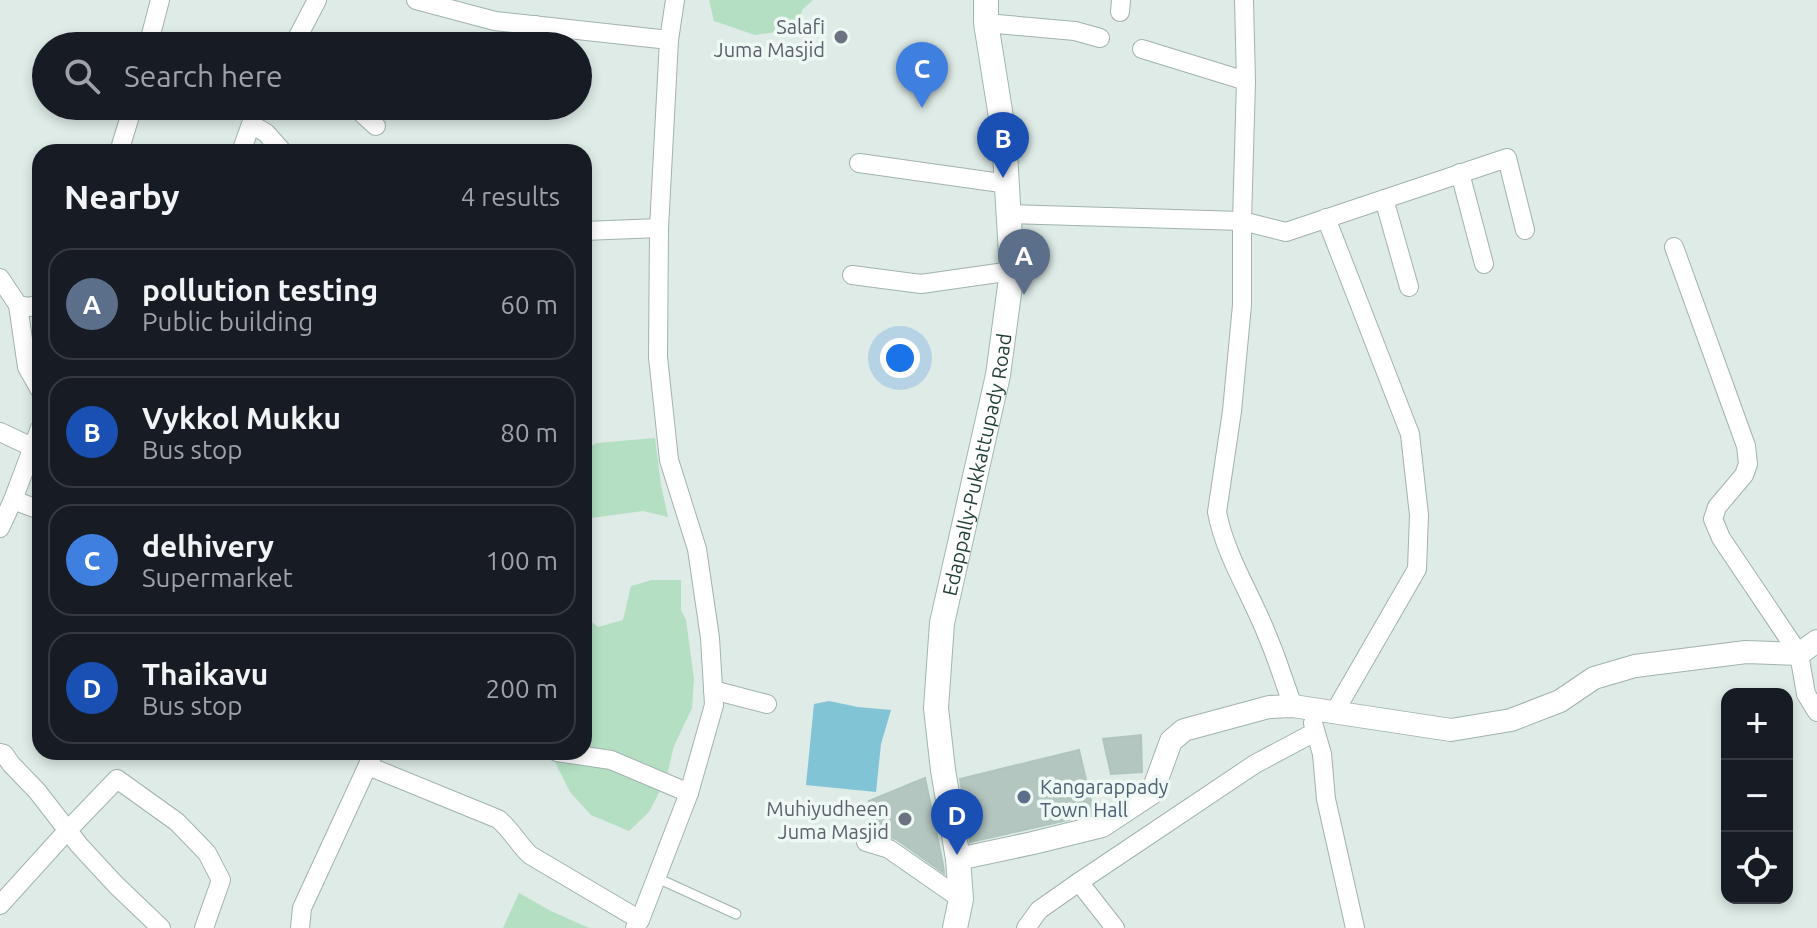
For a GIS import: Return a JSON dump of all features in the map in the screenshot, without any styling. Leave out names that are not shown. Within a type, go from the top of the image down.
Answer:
[{"type":"main road","name":"Edappally-Pukkattupady Road","points":[[955,928],[961,899],[958,859],[936,708],[942,623],[998,375],[1012,271],[1004,136],[986,11]]},
{"type":"street","points":[[152,32],[160,0]]},
{"type":"street","points":[[300,32],[317,0]]},
{"type":"street","points":[[416,0],[480,8],[495,21],[669,40]]},
{"type":"street","points":[[373,760],[498,819],[530,855],[637,924],[689,793],[714,705],[710,638],[697,549],[669,460],[658,357],[659,228],[669,40],[675,0]]},
{"type":"street","points":[[1244,0],[1246,81],[1241,320],[1217,512],[1220,528],[1301,708],[1315,732],[1322,754],[1326,799],[1355,928]]},
{"type":"street","points":[[986,11],[1100,38]]},
{"type":"street","points":[[534,32],[535,25]]},
{"type":"street","points":[[1142,49],[1246,81]]},
{"type":"street","points":[[121,144],[129,120]]},
{"type":"street","points":[[369,120],[376,126]]},
{"type":"street","points":[[244,144],[251,124],[276,144]]},
{"type":"street","points":[[1009,214],[1242,221],[1286,232],[1507,158],[1525,230]]},
{"type":"street","points":[[859,163],[1008,184]]},
{"type":"street","points":[[1460,173],[1484,264]]},
{"type":"street","points":[[1384,199],[1409,287]]},
{"type":"street","points":[[1326,218],[1410,434],[1419,515],[1417,569],[1334,713]]},
{"type":"street","points":[[592,231],[659,228]]},
{"type":"street","points":[[1674,247],[1746,446],[1748,464],[1744,475],[1717,507],[1713,519],[1721,538],[1808,647],[1806,694],[1817,712]]},
{"type":"street","points":[[852,275],[921,284],[1012,271]]},
{"type":"street","points":[[0,278],[18,305],[27,367],[32,376]]},
{"type":"street","points":[[18,305],[32,306]]},
{"type":"street","points":[[0,432],[32,447],[0,528]]},
{"type":"street","points":[[13,500],[32,507]]},
{"type":"street","points":[[958,859],[1102,826],[1152,793],[1171,741],[1184,730],[1269,707],[1301,708],[1451,730],[1511,720],[1560,701],[1594,678],[1635,666],[1808,647]]},
{"type":"street","points":[[713,690],[767,704]]},
{"type":"street","points":[[1026,928],[1039,910],[1079,882],[1255,764],[1315,732]]},
{"type":"street","points":[[0,753],[37,791],[67,831],[116,885],[161,928]]},
{"type":"street","points":[[592,757],[611,760],[689,793]]},
{"type":"street","points":[[300,928],[302,908],[371,760]]},
{"type":"street","points":[[0,905],[117,779],[177,822],[207,853],[221,880],[204,928]]},
{"type":"street","points":[[866,842],[889,849],[961,899]]},
{"type":"street","points":[[1079,882],[1115,928]]},
{"type":"lane","points":[[657,878],[736,914]]},
{"type":"green space","points":[[709,0],[813,0],[802,10],[799,29],[755,35],[714,21]]},
{"type":"green space","points":[[655,438],[668,517],[643,511],[592,518],[592,445]]},
{"type":"green space","points":[[652,580],[681,580],[681,610],[686,620],[694,679],[692,708],[674,746],[666,779],[649,812],[629,831],[591,815],[570,792],[554,760],[592,760],[592,622],[598,627],[623,620],[631,586]]},
{"type":"green space","points":[[519,893],[551,911],[589,928],[503,928]]},
{"type":"water","points":[[829,701],[891,710],[881,744],[876,792],[806,785],[814,704]]},
{"type":"building","points":[[1141,735],[1142,772],[1111,774],[1103,739]]},
{"type":"building","name":"Kangarappady Town Hall","points":[[1079,750],[1094,814],[970,842],[960,779]]},
{"type":"building","name":"Muhiyudheen Juma Masjid","points":[[925,778],[944,873],[896,839],[884,835],[869,801]]},
{"type":"place","name":"Salafi Juma Masjid","points":[[841,37]]},
{"type":"place","name":"delhivery","points":[[922,108]]},
{"type":"place","name":"Vykkol Mukku","points":[[1003,178]]},
{"type":"place","name":"pollution testing","points":[[1024,295]]},
{"type":"place","name":"Kangarappady Town Hall","points":[[1024,797]]},
{"type":"place","name":"Muhiyudheen Juma Masjid","points":[[905,819]]},
{"type":"place","name":"Thaikavu","points":[[957,855]]}]
